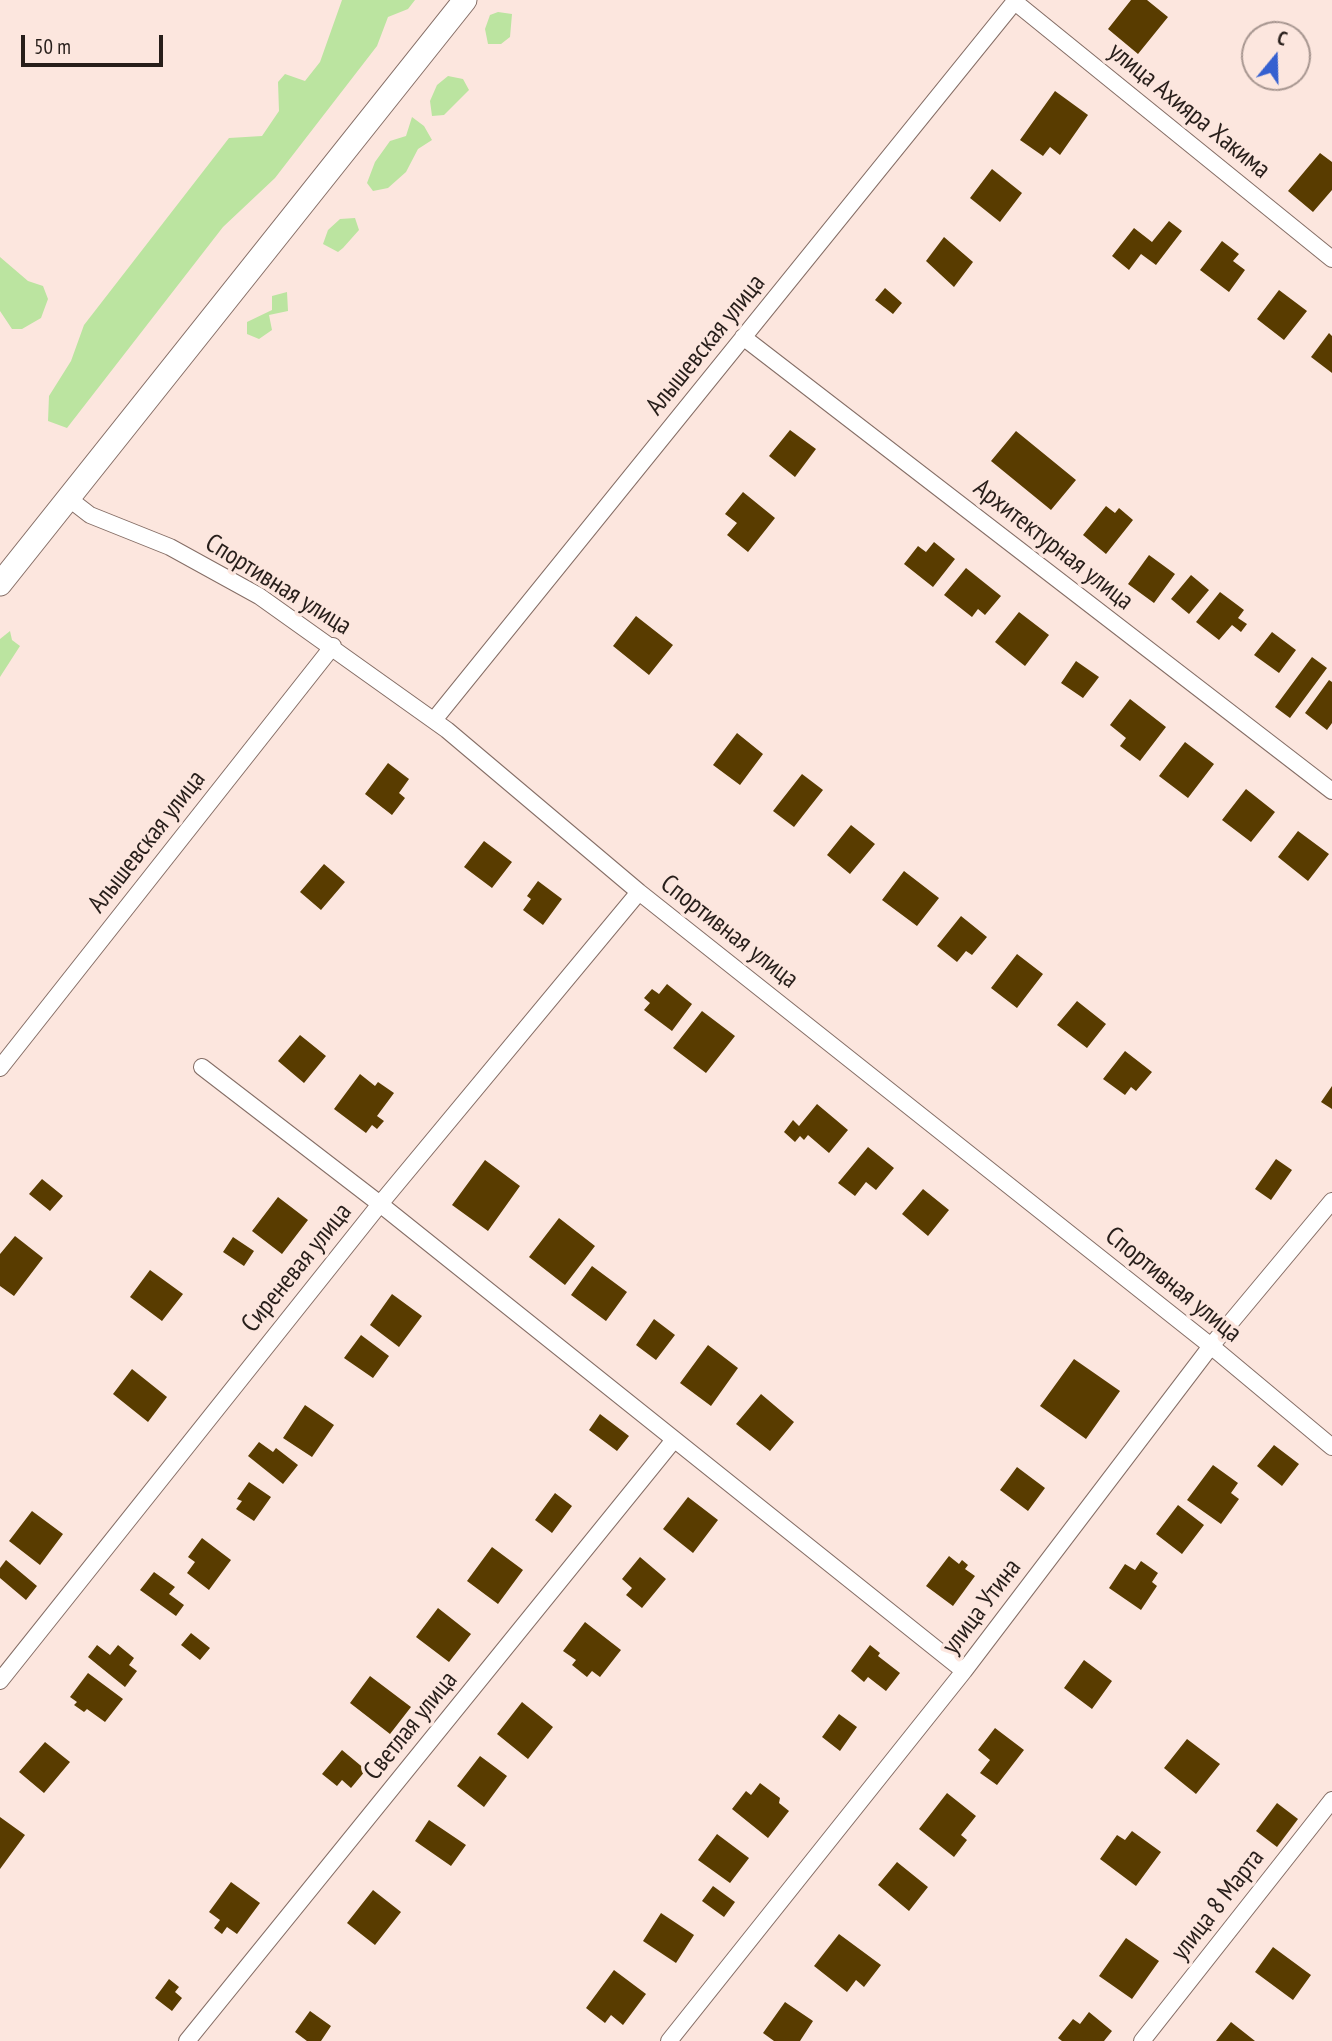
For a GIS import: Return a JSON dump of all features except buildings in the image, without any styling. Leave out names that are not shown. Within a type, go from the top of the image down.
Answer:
[{"type":"main road","points":[[0,583],[465,0]]},
{"type":"street","name":"улица Ахияра Хакима","points":[[1015,1],[1332,259]]},
{"type":"street","name":"Алышевская улица","points":[[434,720],[1015,1]]},
{"type":"street","name":"Архитектурная улица","points":[[743,337],[1332,791]]},
{"type":"street","name":"Спортивная улица","points":[[68,498],[90,515],[170,547],[258,596],[333,646],[434,720],[639,892],[1211,1346],[1332,1447]]},
{"type":"street","name":"Алышевская улица","points":[[0,1068],[333,646]]},
{"type":"street","name":"Сиреневая улица","points":[[0,1681],[380,1204],[639,892]]},
{"type":"street","points":[[202,1067],[380,1204],[673,1441],[964,1671]]},
{"type":"street","name":"улица Утина","points":[[669,2041],[964,1671],[1211,1346],[1332,1201]]},
{"type":"street","name":"Светлая улица","points":[[187,2041],[673,1441]]},
{"type":"street","name":"улица 8 Марта","points":[[1142,2041],[1332,1800]]},
{"type":"green space","points":[[342,0],[415,0],[408,9],[388,17],[377,46],[275,178],[223,227],[67,428],[48,421],[49,396],[71,361],[84,325],[229,138],[262,136],[279,111],[278,82],[285,74],[305,81],[320,62]]},
{"type":"green space","points":[[498,12],[512,14],[510,37],[501,44],[488,44],[485,29],[490,15]]},
{"type":"green space","points":[[448,76],[463,79],[469,90],[444,115],[432,116],[430,101],[437,85]]},
{"type":"green space","points":[[412,117],[424,126],[432,140],[418,149],[406,172],[388,188],[373,191],[367,183],[375,162],[390,141],[406,136]]},
{"type":"green space","points":[[355,218],[359,230],[343,248],[338,252],[323,244],[328,230],[340,219]]},
{"type":"green space","points":[[0,257],[28,281],[43,286],[48,299],[41,318],[22,329],[12,329],[0,311]]},
{"type":"green space","points":[[287,292],[288,311],[269,315],[272,330],[259,339],[247,334],[247,322],[272,310],[272,296]]},
{"type":"green space","points":[[10,631],[12,640],[20,646],[0,677],[0,639]]}]
